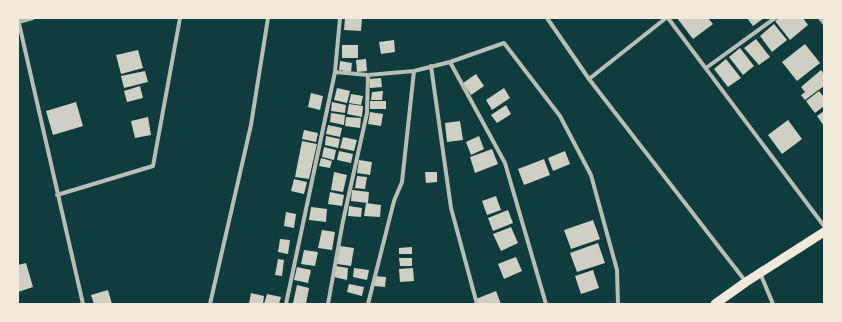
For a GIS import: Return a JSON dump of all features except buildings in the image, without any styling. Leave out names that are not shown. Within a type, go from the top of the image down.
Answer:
[{"type":"main road","points":[[715,304],[746,282],[824,232]]},
{"type":"street","points":[[33,18],[18,21],[83,304]]},
{"type":"street","points":[[57,195],[153,166],[180,18]]},
{"type":"street","points":[[210,304],[251,125],[268,18]]},
{"type":"street","points":[[286,304],[335,72],[340,18]]},
{"type":"street","points":[[547,18],[589,79],[746,282]]},
{"type":"street","points":[[589,79],[667,18],[824,226]]},
{"type":"street","points":[[706,68],[775,18]]},
{"type":"street","points":[[820,18],[824,23]]},
{"type":"street","points":[[335,72],[368,75],[414,71],[450,62],[504,42],[560,116],[590,175],[617,270],[618,304]]},
{"type":"street","points":[[450,62],[505,163],[546,304]]},
{"type":"street","points":[[431,66],[451,208],[477,304]]},
{"type":"street","points":[[368,304],[394,201],[402,182],[414,71]]},
{"type":"street","points":[[328,304],[343,221],[367,113],[368,75]]},
{"type":"street","points":[[760,273],[773,304]]}]
